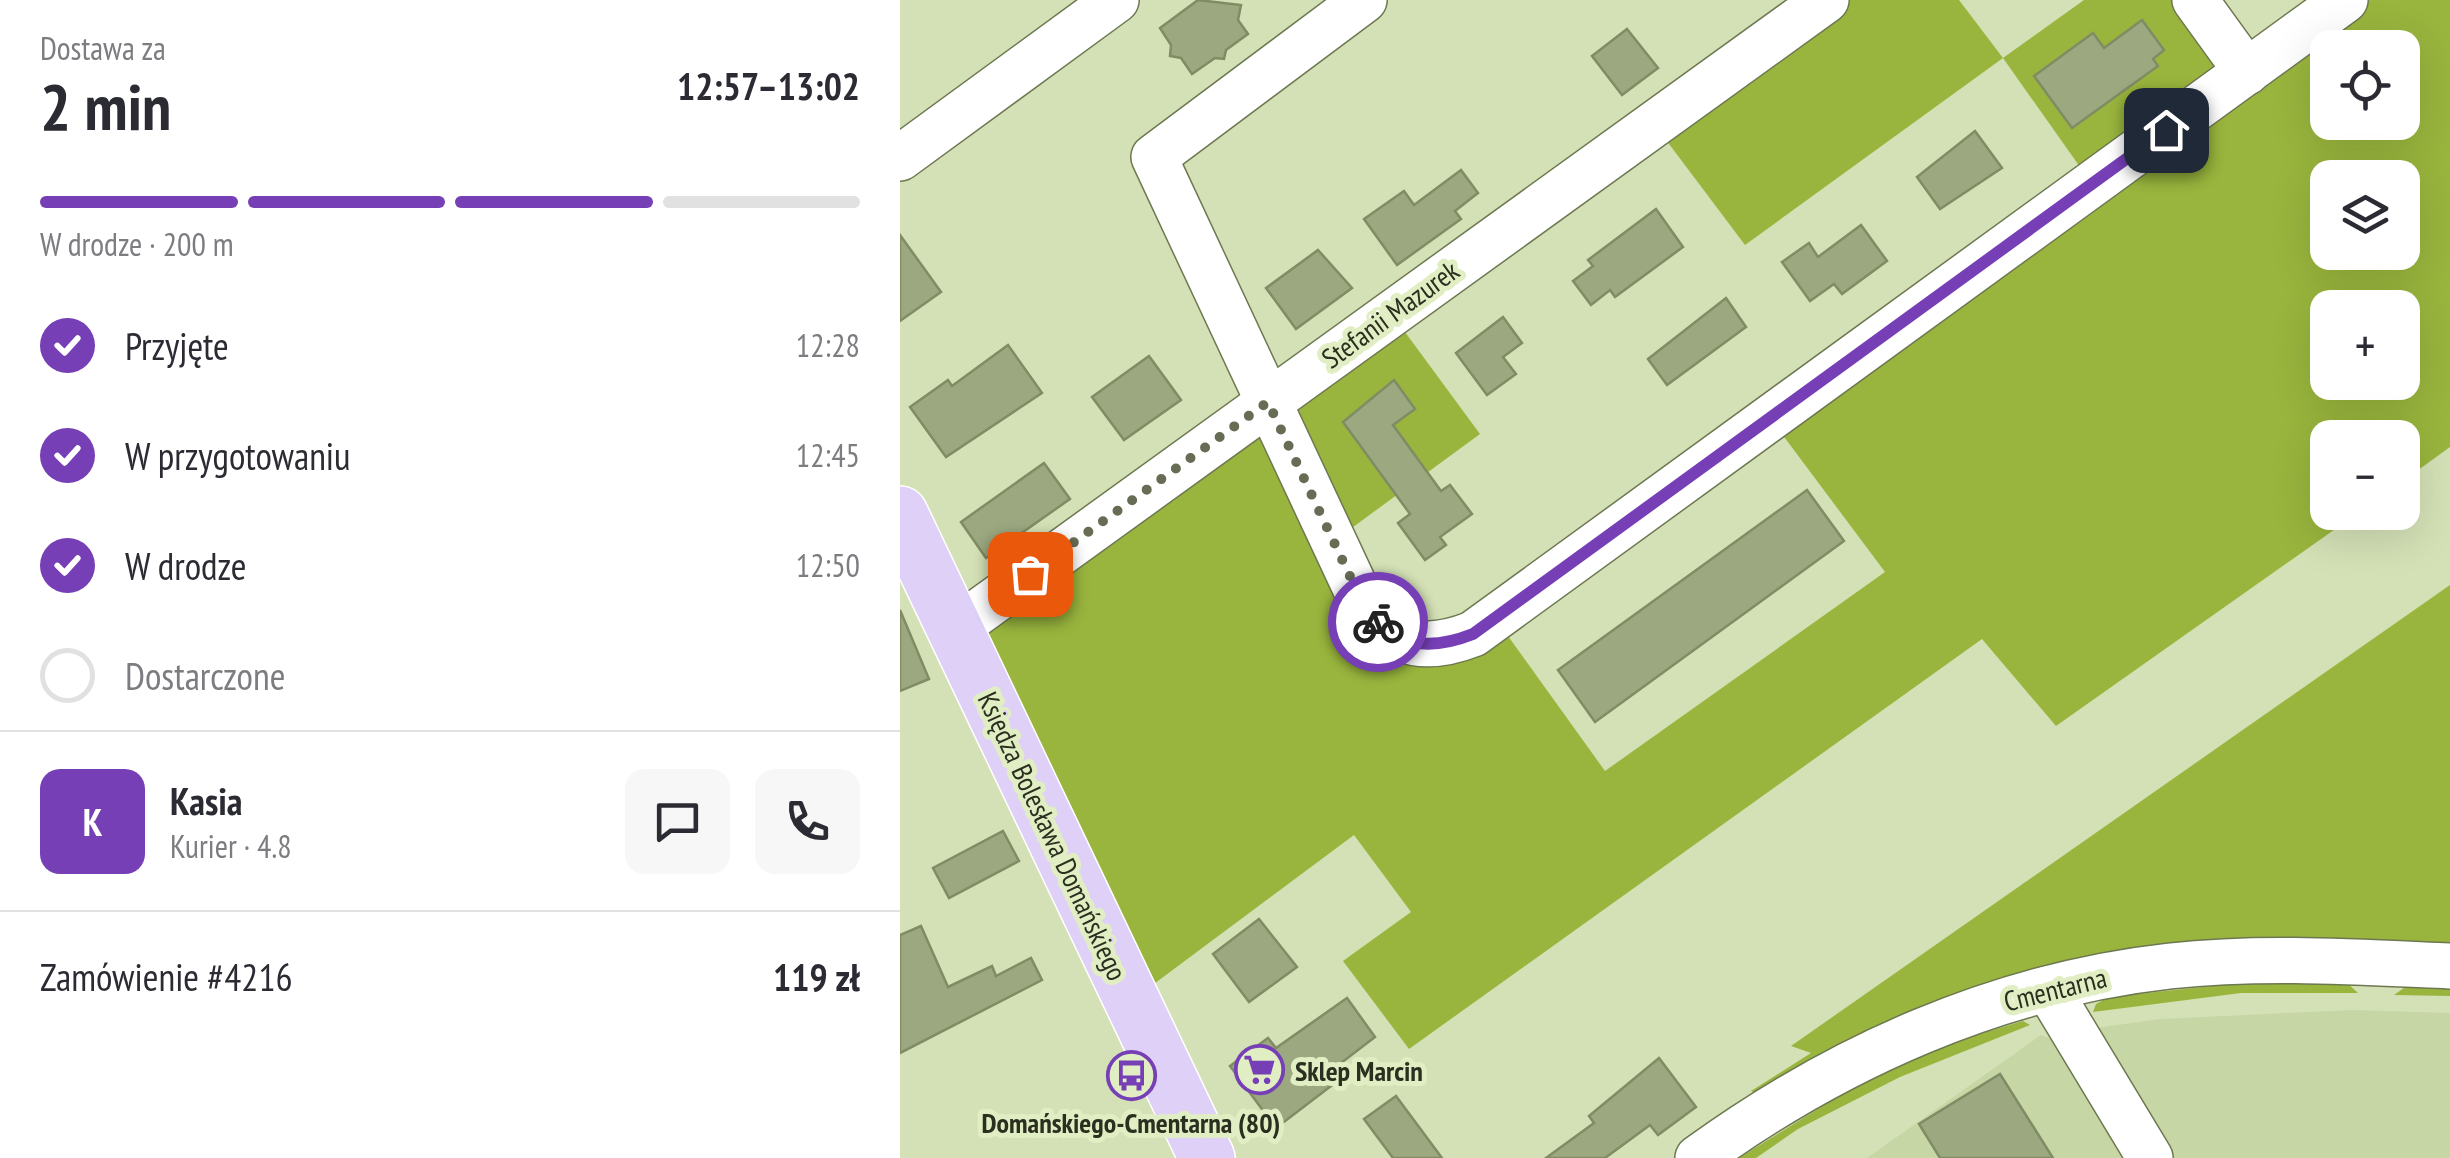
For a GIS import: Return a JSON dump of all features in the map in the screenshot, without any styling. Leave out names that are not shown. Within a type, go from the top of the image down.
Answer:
[{"type":"main road","name":"Księdza Bolesława Domańskiego","points":[[900,514],[1207,1158]]},
{"type":"street","points":[[900,158],[1116,0]]},
{"type":"street","points":[[1364,0],[1154,157],[1370,614],[1400,640],[1417,644],[1456,641],[1489,622],[2346,0]]},
{"type":"street","name":"Stefanii Mazurek","points":[[955,628],[1826,0]]},
{"type":"street","points":[[2196,0],[2247,72]]},
{"type":"street","name":"Cmentarna","points":[[1711,1154],[1798,1091],[1870,1054],[1942,1022],[2048,989],[2138,970],[2218,963],[2450,966]]},
{"type":"street","points":[[2048,989],[2150,1158]]},
{"type":"shaded area","points":[[2353,1010],[2450,1013],[2450,1158],[1867,1158],[2041,1035],[2067,1044],[2096,1028],[2160,1019]]},
{"type":"green space","points":[[1826,0],[1959,0],[2003,58],[1745,245],[1654,124]]},
{"type":"green space","points":[[2084,0],[2195,0],[2247,71],[2345,0],[2450,0],[2450,447],[2420,469],[2420,420],[2310,420],[2310,530],[2334,530],[2056,726],[1982,639],[1409,1049],[1343,961],[1411,912],[1354,835],[1131,1001],[955,629],[1391,313],[1480,434],[1334,541],[1385,630],[1495,618],[1605,771],[1885,572],[1770,418],[2092,184],[2003,58]]},
{"type":"green space","points":[[2450,585],[2450,966],[2218,963],[1758,1094],[1751,1091],[1811,1053],[1791,1046]]},
{"type":"green space","points":[[2269,980],[2345,981],[2358,993],[2241,993],[2093,1012],[2096,1004],[2109,997]]},
{"type":"green space","points":[[2411,983],[2450,985],[2450,996],[2394,995]]},
{"type":"green space","points":[[2023,1021],[2030,1025],[1900,1077],[1798,1129],[1756,1158],[1739,1158],[1860,1083],[1950,1043]]},
{"type":"building","points":[[1198,0],[1241,5],[1238,20],[1248,34],[1226,50],[1224,59],[1215,58],[1192,74],[1181,58],[1170,56],[1171,45],[1160,28]]},
{"type":"building","points":[[2142,20],[2164,50],[2153,59],[2158,66],[2072,128],[2034,76],[2093,33],[2104,48]]},
{"type":"building","points":[[1627,29],[1658,68],[1622,95],[1592,56]]},
{"type":"building","points":[[1975,131],[2002,168],[1940,209],[1917,177]]},
{"type":"building","points":[[1461,170],[1478,193],[1455,211],[1461,219],[1397,265],[1364,219],[1404,191],[1414,205]]},
{"type":"building","points":[[1656,209],[1683,247],[1615,297],[1610,290],[1591,305],[1573,281],[1593,266],[1588,260]]},
{"type":"building","points":[[1861,225],[1887,261],[1842,294],[1834,284],[1810,301],[1782,262],[1809,243],[1818,257]]},
{"type":"building","points":[[900,235],[941,292],[900,321]]},
{"type":"building","points":[[1318,250],[1352,288],[1296,329],[1266,288]]},
{"type":"building","points":[[1726,298],[1746,327],[1667,385],[1648,359]]},
{"type":"building","points":[[1503,317],[1522,343],[1503,357],[1516,374],[1487,395],[1456,353]]},
{"type":"building","points":[[1008,345],[1042,393],[946,457],[910,407],[948,380],[952,386]]},
{"type":"building","points":[[1149,356],[1181,400],[1124,440],[1092,397]]},
{"type":"building","points":[[1394,380],[1415,409],[1393,425],[1441,491],[1450,485],[1472,514],[1440,537],[1446,545],[1425,560],[1398,523],[1410,514],[1343,422]]},
{"type":"building","points":[[1044,463],[1070,499],[986,558],[961,522]]},
{"type":"building","points":[[1807,490],[1844,541],[1595,722],[1558,670]]},
{"type":"building","points":[[900,610],[929,679],[900,691]]},
{"type":"building","points":[[1003,831],[1019,861],[949,898],[933,868]]},
{"type":"building","points":[[1259,919],[1297,967],[1249,1002],[1213,954]]},
{"type":"building","points":[[921,926],[948,987],[992,966],[996,976],[1031,958],[1042,980],[900,1053],[900,935]]},
{"type":"building","points":[[1347,998],[1375,1037],[1324,1076],[1331,1086],[1276,1128],[1230,1066],[1268,1038],[1276,1048]]},
{"type":"building","points":[[1659,1058],[1696,1107],[1658,1135],[1650,1125],[1605,1158],[1546,1158],[1594,1123],[1589,1116]]},
{"type":"building","points":[[2000,1074],[2053,1158],[1940,1158],[1919,1124]]},
{"type":"building","points":[[1396,1096],[1442,1158],[1393,1158],[1364,1119]]},
{"type":"way so far","points":[[1030,574],[1268,402],[1355,587],[1378,622]]},
{"type":"place","name":"Sklep Marcin","points":[[1260,1070]]},
{"type":"place","name":"Domańskiego-Cmentarna (80)","points":[[1131,1075]]},
{"type":"route","points":[[1378,622],[1400,640],[1417,644],[1456,641],[1473,634],[2166,130]]}]
